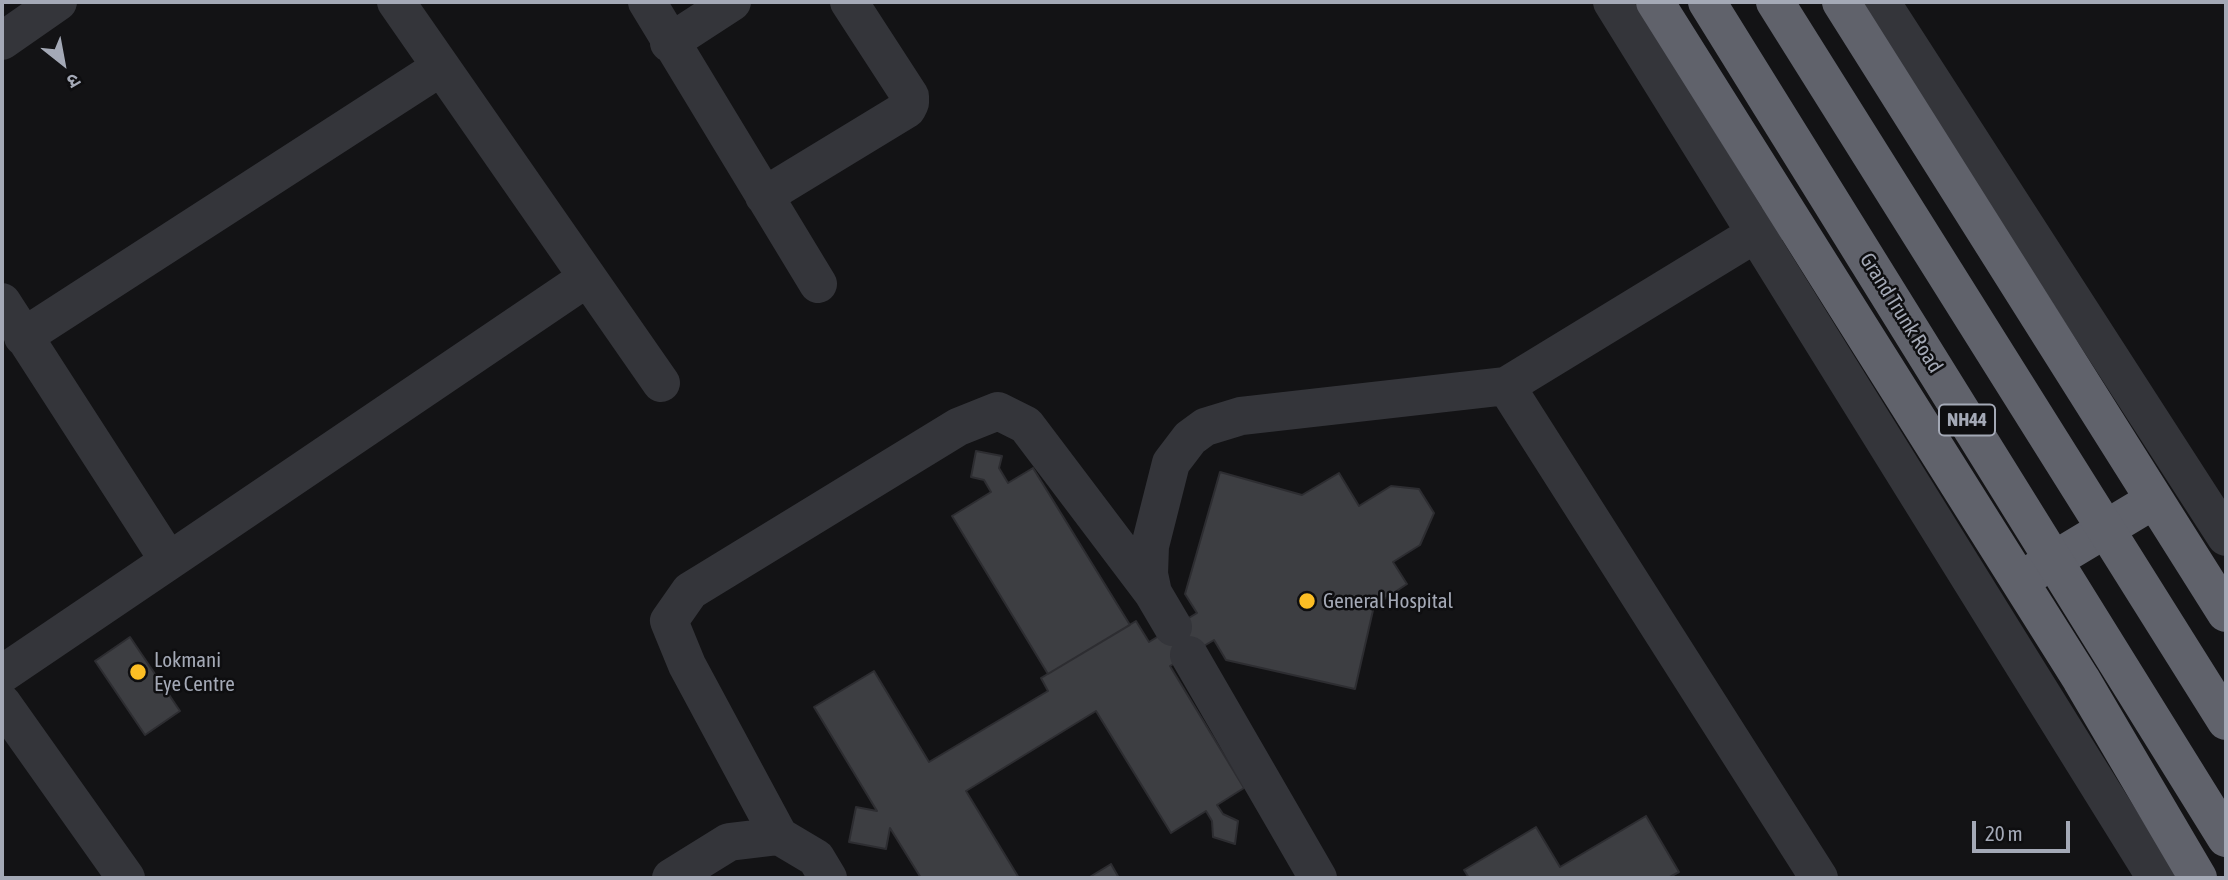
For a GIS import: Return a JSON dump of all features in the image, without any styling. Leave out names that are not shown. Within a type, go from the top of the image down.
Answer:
[{"type":"highway","points":[[1655,2],[2081,679],[2175,874]]},
{"type":"highway","name":"Grand Trunk Road","points":[[1707,2],[2226,838]]},
{"type":"highway","name":"NH44","points":[[1775,2],[2226,721]]},
{"type":"highway","points":[[1841,2],[2226,612]]},
{"type":"highway","points":[[2020,581],[2154,500]]},
{"type":"street","points":[[2,41],[58,2]]},
{"type":"street","points":[[396,2],[661,383]]},
{"type":"street","points":[[647,2],[669,43],[818,284]]},
{"type":"street","points":[[669,43],[732,2]]},
{"type":"street","points":[[764,197],[907,109],[910,103],[910,96],[849,2]]},
{"type":"street","points":[[1612,2],[1756,233],[2175,874]]},
{"type":"street","points":[[1881,2],[2226,537]]},
{"type":"street","points":[[23,337],[441,67]]},
{"type":"street","points":[[1153,593],[1150,546],[1171,463],[1191,438],[1205,427],[1241,416],[1506,386],[1788,214]]},
{"type":"street","points":[[2,674],[587,278]]},
{"type":"street","points":[[2,302],[169,561]]},
{"type":"street","points":[[1506,386],[1819,878]]},
{"type":"street","points":[[828,878],[816,858],[779,836],[687,665],[669,621],[690,591],[958,428],[998,411],[1026,425],[1153,593],[1318,878]]},
{"type":"street","points":[[2,703],[126,878]]},
{"type":"street","points":[[671,878],[729,842],[779,836]]},
{"type":"building","points":[[976,451],[1002,456],[999,468],[1008,483],[1033,468],[1130,625],[1048,674],[952,516],[991,492],[984,480],[971,477]]},
{"type":"building","points":[[1220,472],[1302,495],[1339,473],[1359,506],[1391,486],[1419,489],[1434,513],[1420,545],[1393,562],[1407,584],[1374,606],[1355,689],[1226,660],[1214,640],[1170,666],[1244,788],[1217,805],[1223,814],[1238,821],[1235,844],[1213,837],[1212,821],[1206,811],[1171,833],[1096,711],[966,791],[1019,878],[921,878],[890,828],[886,849],[849,842],[856,807],[877,811],[814,707],[874,671],[929,762],[1048,691],[1041,678],[1136,621],[1149,642],[1197,613],[1185,594]]},
{"type":"building","points":[[130,637],[180,711],[145,735],[95,661]]},
{"type":"building","points":[[1646,816],[1679,872],[1668,878],[1469,878],[1464,870],[1536,827],[1560,867]]},
{"type":"building","points":[[1111,864],[1119,878],[1088,878]]},
{"type":"place","name":"General Hospital","points":[[1307,601]]},
{"type":"place","name":"Lokmani Eye Centre","points":[[138,672]]}]
